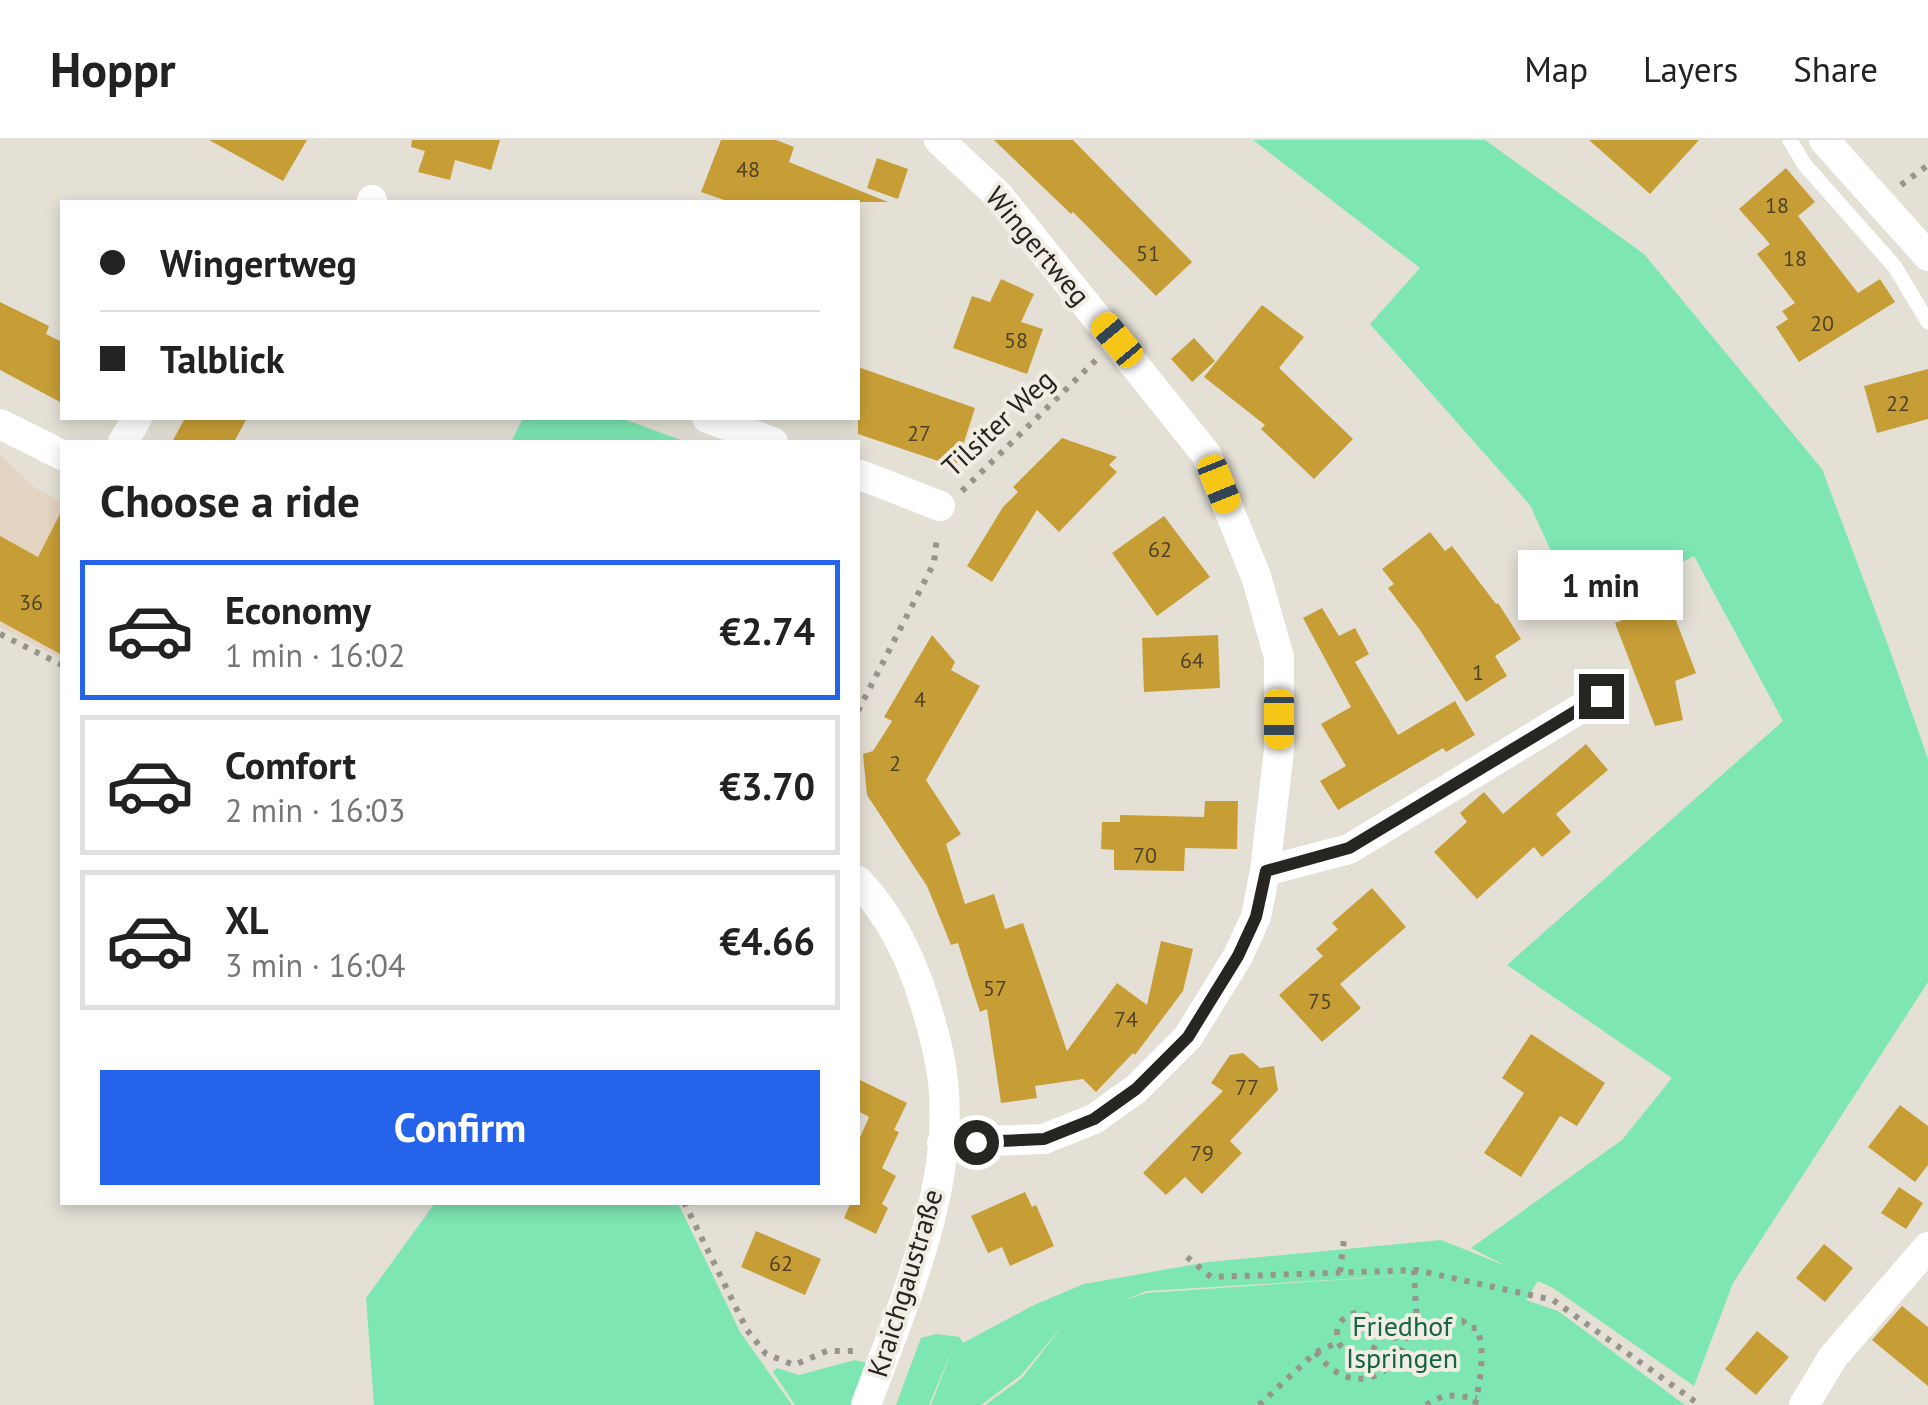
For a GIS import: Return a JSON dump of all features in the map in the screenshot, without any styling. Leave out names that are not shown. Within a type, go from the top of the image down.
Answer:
[{"type":"street","name":"Wingertweg","points":[[940,140],[999,196],[1206,454],[1256,576],[1279,657],[1279,750],[1266,871],[1256,917],[1238,956],[1188,1037],[1136,1089],[1094,1119],[1044,1139],[942,1143]]},
{"type":"street","points":[[1824,140],[1928,256]]},
{"type":"street","points":[[712,420],[768,440]]},
{"type":"street","points":[[0,424],[60,454]]},
{"type":"street","points":[[860,475],[940,506]]},
{"type":"street","points":[[1266,871],[1349,848],[1601,696]]},
{"type":"street","name":"Kraichgaustraße","points":[[860,884],[893,926],[913,965],[934,1035],[943,1083],[938,1181],[902,1313],[866,1405]]},
{"type":"street","points":[[1804,1405],[1833,1357],[1928,1246]]},
{"type":"lane","points":[[1790,140],[1804,164],[1895,267],[1928,322]]},
{"type":"path","name":"Tilsiter Weg","points":[[860,707],[934,562],[940,506],[969,486],[1117,340]]},
{"type":"path","points":[[0,634],[60,664]]},
{"type":"path","points":[[685,1205],[747,1330],[766,1354],[794,1365],[827,1350],[856,1350],[882,1360]]},
{"type":"path","points":[[1340,1272],[1344,1239]]},
{"type":"path","points":[[1187,1257],[1211,1276],[1414,1270],[1553,1300],[1700,1405]]},
{"type":"path","points":[[1414,1270],[1417,1326]]},
{"type":"path","points":[[1354,1314],[1372,1318],[1379,1337],[1374,1349],[1362,1355],[1349,1353],[1339,1342],[1339,1326],[1354,1314]]},
{"type":"path","points":[[1316,1352],[1330,1370],[1345,1378],[1359,1379],[1388,1368],[1397,1358],[1408,1331],[1417,1326],[1463,1321],[1476,1328],[1483,1356],[1476,1402],[1445,1395],[1426,1405]]},
{"type":"path","points":[[1379,1337],[1406,1338]]},
{"type":"path","points":[[1259,1405],[1316,1352],[1339,1342]]},
{"type":"shaded area","points":[[0,455],[35,488],[60,501],[60,658],[0,627]]},
{"type":"green space","name":"Friedhof Ispringen","points":[[1253,140],[1485,140],[1644,254],[1822,469],[1928,759],[1928,982],[1733,1283],[1694,1386],[1553,1288],[1538,1281],[1526,1300],[1558,1311],[1685,1405],[985,1405],[1022,1378],[1064,1324],[1021,1375],[981,1405],[931,1405],[954,1345],[929,1405],[896,1405],[921,1338],[936,1334],[960,1337],[963,1343],[1034,1305],[1084,1284],[1208,1262],[1441,1240],[1506,1266],[1471,1248],[1622,1140],[1672,1078],[1507,965],[1783,721],[1694,556],[1581,617],[1530,505],[1370,324],[1420,268]],"holes":[[[1412,1275],[1146,1293],[1123,1301],[1146,1291]]]},
{"type":"green space","points":[[522,420],[626,420],[681,440],[512,440]]},
{"type":"green space","points":[[434,1205],[679,1205],[740,1332],[792,1405],[374,1405],[366,1298]]},
{"type":"green space","points":[[855,1360],[867,1363],[852,1405],[795,1405],[773,1372],[777,1368],[799,1375]]},
{"type":"building","points":[[209,140],[307,140],[283,181]]},
{"type":"building","points":[[412,140],[500,140],[491,170],[455,160],[450,180],[418,172],[425,151],[411,147]]},
{"type":"building","points":[[721,140],[776,140],[794,147],[789,162],[888,202],[724,200],[701,192]]},
{"type":"building","points":[[994,140],[1073,140],[1192,262],[1156,296]]},
{"type":"building","points":[[1589,140],[1699,140],[1650,194]]},
{"type":"building","points":[[877,158],[908,169],[898,199],[867,188]]},
{"type":"building","points":[[1786,168],[1815,202],[1798,216],[1858,293],[1880,279],[1895,302],[1799,362],[1776,327],[1788,319],[1782,311],[1795,303],[1757,254],[1770,244],[1739,209]]},
{"type":"building","points":[[1001,279],[1034,294],[1021,322],[1043,329],[1027,374],[953,348],[972,296],[990,302]]},
{"type":"building","points":[[0,302],[49,326],[46,334],[60,341],[60,402],[0,370]]},
{"type":"building","points":[[1262,305],[1304,337],[1279,368],[1353,439],[1314,479],[1261,429],[1265,425],[1204,377]]},
{"type":"building","points":[[1194,338],[1215,361],[1192,382],[1171,359]]},
{"type":"building","points":[[860,368],[975,408],[956,467],[858,434]]},
{"type":"building","points":[[1928,369],[1928,419],[1877,433],[1864,386]]},
{"type":"building","points":[[184,420],[246,420],[235,440],[173,440]]},
{"type":"building","points":[[1062,438],[1117,457],[1109,465],[1117,472],[1059,532],[1037,510],[992,582],[967,566],[1003,507],[1018,492],[1013,487]]},
{"type":"building","points":[[60,514],[60,654],[0,621],[0,536],[38,557]]},
{"type":"building","points":[[1164,516],[1210,577],[1157,616],[1112,553]]},
{"type":"building","points":[[1430,532],[1445,551],[1452,546],[1521,639],[1495,656],[1507,676],[1466,702],[1388,588],[1394,584],[1382,569]]},
{"type":"building","points":[[1669,602],[1696,673],[1675,681],[1683,720],[1655,726],[1615,623]]},
{"type":"building","points":[[1322,608],[1339,636],[1355,628],[1369,654],[1355,662],[1398,735],[1455,701],[1475,735],[1446,752],[1443,748],[1338,810],[1320,781],[1346,766],[1321,724],[1351,707],[1303,618]]},
{"type":"building","points":[[932,635],[955,662],[951,670],[980,686],[926,780],[961,834],[946,844],[965,904],[994,894],[1005,929],[1023,923],[1067,1051],[1117,983],[1147,1005],[1161,941],[1193,949],[1183,991],[1135,1055],[1096,1092],[1083,1079],[1035,1086],[1037,1098],[1001,1103],[987,1009],[980,1012],[958,943],[951,945],[927,886],[867,795],[863,754],[873,751],[892,721],[884,717]]},
{"type":"building","points":[[1218,635],[1220,688],[1144,692],[1142,638]]},
{"type":"building","points":[[1586,744],[1608,770],[1556,814],[1571,832],[1542,857],[1534,847],[1477,899],[1434,852],[1467,822],[1460,813],[1484,792],[1503,814]]},
{"type":"building","points":[[1205,801],[1238,801],[1237,849],[1185,848],[1184,871],[1114,870],[1114,850],[1101,849],[1102,822],[1120,822],[1120,815],[1204,817]]},
{"type":"building","points":[[1372,888],[1406,927],[1340,984],[1361,1008],[1322,1042],[1279,995],[1323,956],[1316,949],[1338,929],[1332,923]]},
{"type":"building","points":[[1531,1034],[1605,1083],[1577,1126],[1560,1116],[1521,1177],[1484,1153],[1524,1093],[1502,1078]]},
{"type":"building","points":[[1243,1053],[1260,1068],[1274,1066],[1278,1090],[1230,1141],[1242,1153],[1202,1194],[1185,1177],[1166,1195],[1143,1173],[1223,1091],[1211,1083],[1230,1055]]},
{"type":"building","points":[[860,1080],[907,1103],[882,1168],[896,1176],[882,1204],[888,1208],[876,1234],[844,1218],[850,1205],[860,1205],[860,1137],[869,1117],[860,1112]]},
{"type":"building","points":[[1900,1105],[1928,1126],[1928,1165],[1915,1182],[1868,1147]]},
{"type":"building","points":[[1899,1187],[1923,1203],[1906,1229],[1881,1213]]},
{"type":"building","points":[[1025,1192],[1032,1207],[1036,1205],[1054,1246],[1010,1266],[1002,1247],[988,1253],[971,1216]]},
{"type":"building","points":[[756,1231],[821,1259],[805,1295],[741,1267]]},
{"type":"building","points":[[1824,1244],[1853,1268],[1825,1302],[1796,1278]]},
{"type":"building","points":[[1902,1306],[1928,1327],[1928,1386],[1872,1340]]},
{"type":"building","points":[[1757,1331],[1789,1357],[1756,1395],[1725,1369]]},
{"type":"route","points":[[976,1142],[1044,1139],[1094,1119],[1136,1089],[1188,1037],[1238,956],[1256,917],[1266,871],[1349,848],[1601,696]]}]
